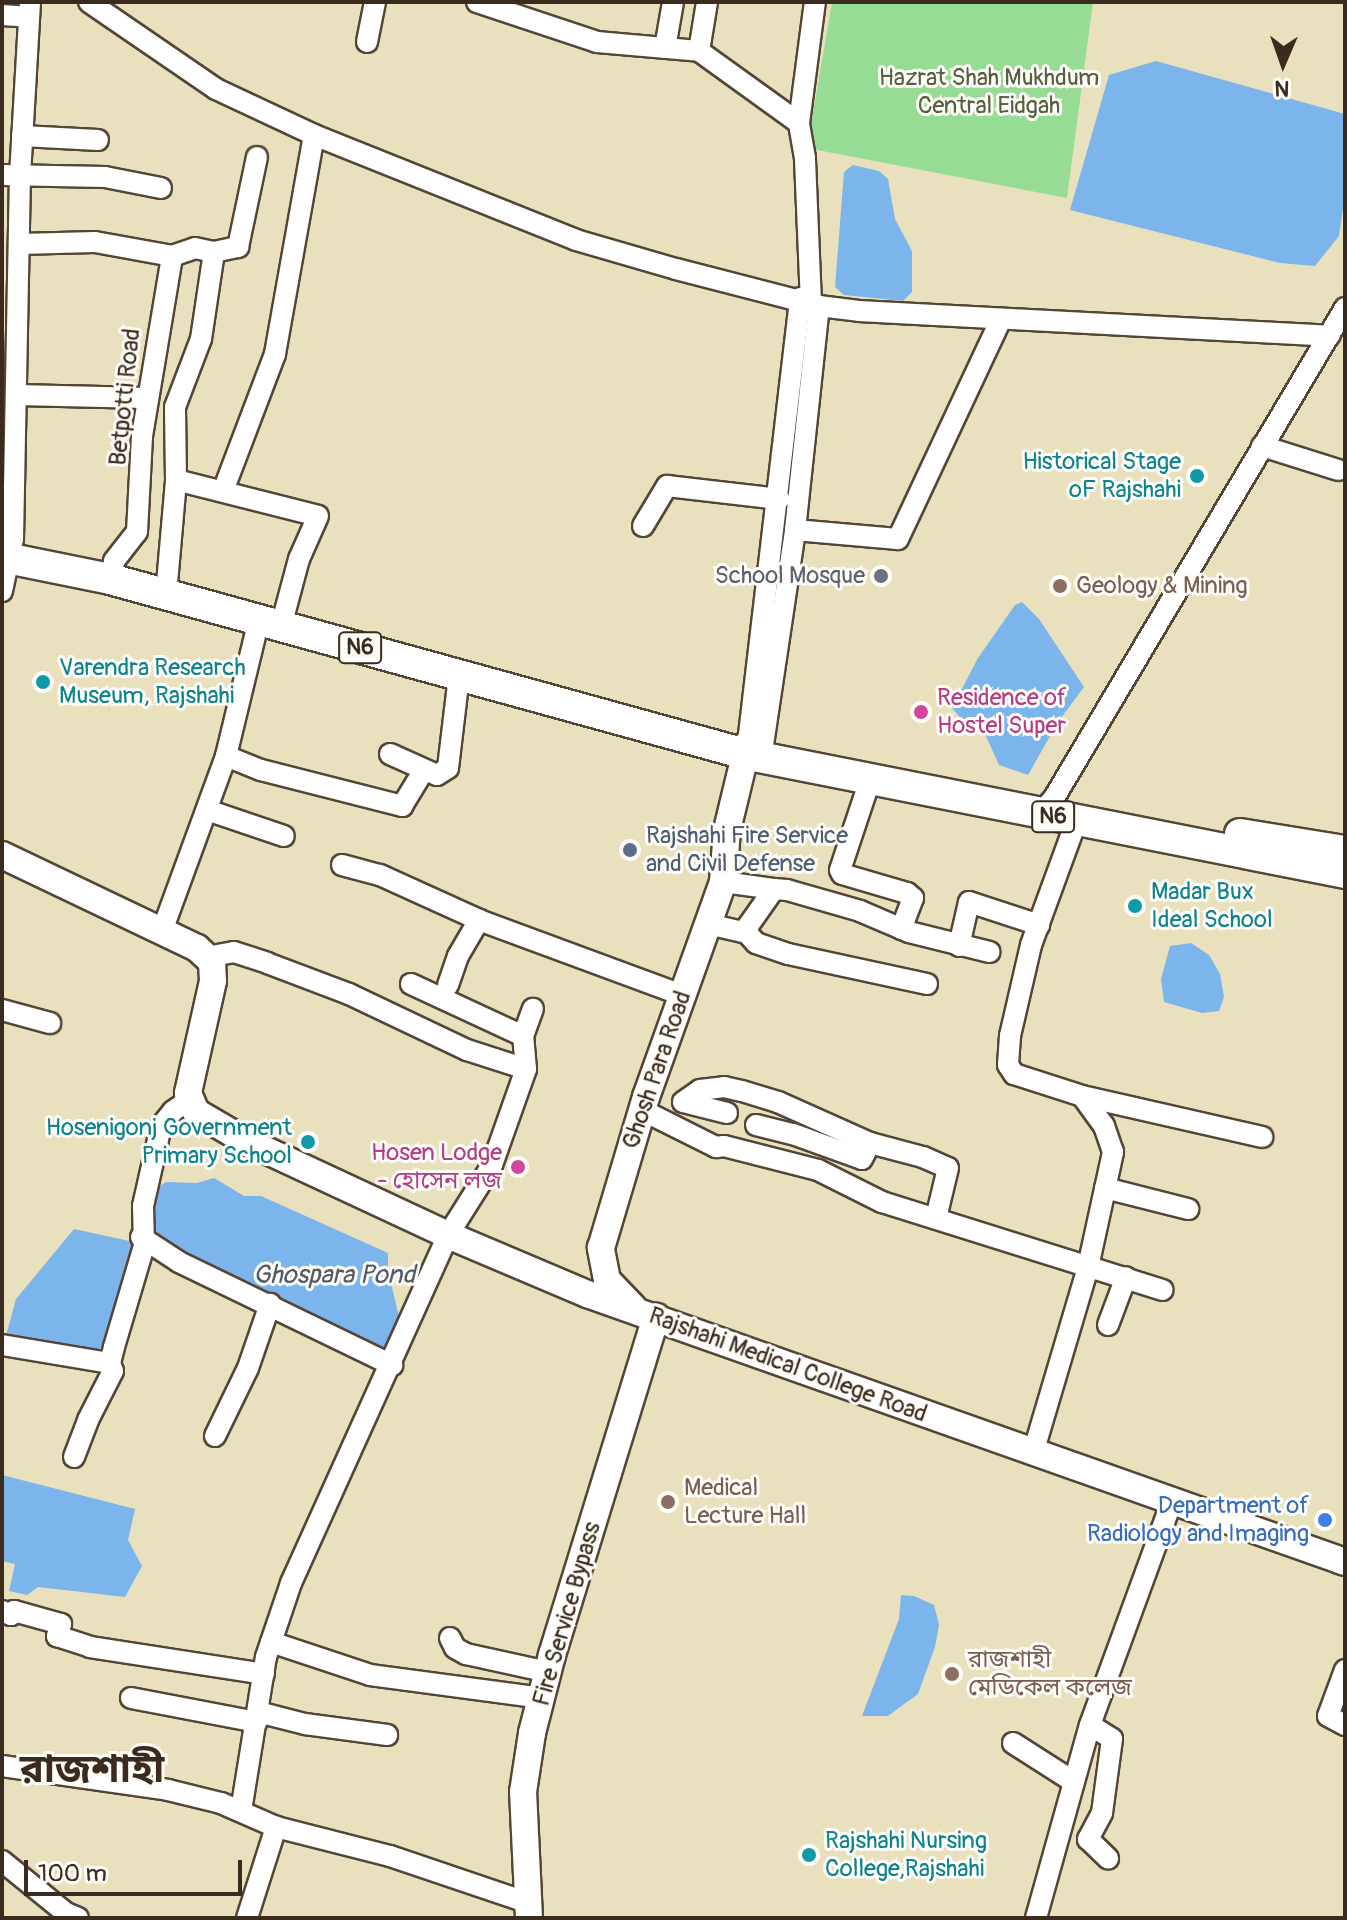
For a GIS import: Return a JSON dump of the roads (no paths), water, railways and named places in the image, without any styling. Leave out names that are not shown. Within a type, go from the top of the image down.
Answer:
[{"type":"highway","name":"N6","points":[[7,548],[459,676],[871,777],[1345,851]]},
{"type":"highway","name":"N6","points":[[750,749],[1047,806],[1076,822],[1345,873]]},
{"type":"main road","name":"Ghosh Para Road","points":[[603,1260],[642,1110],[708,924],[717,884],[742,838],[750,749]]},
{"type":"main road","points":[[2,855],[197,948],[212,962],[213,981],[188,1093],[196,1112],[244,1140],[448,1235],[645,1316]]},
{"type":"main road","points":[[550,1279],[581,1272],[603,1260],[617,1293],[645,1316]]},
{"type":"main road","name":"Rajshahi Medical College Road","points":[[645,1316],[1345,1562]]},
{"type":"main road","name":"Rajshahi Medical College Road","points":[[645,1316],[1169,1509],[1345,1570]]},
{"type":"main road","name":"Fire Service Bypass","points":[[529,1910],[523,1792],[532,1733],[645,1316]]},
{"type":"street","points":[[89,2],[216,89],[314,135],[576,240],[810,302],[1001,319],[1329,336]]},
{"type":"street","points":[[367,42],[375,2]]},
{"type":"street","points":[[477,2],[597,42],[699,51],[799,123]]},
{"type":"street","points":[[665,48],[673,2]]},
{"type":"street","points":[[699,51],[707,2]]},
{"type":"street","points":[[750,749],[795,530],[810,302],[805,158],[799,123],[815,2]]},
{"type":"street","points":[[2,15],[29,10],[22,136],[11,175],[19,244],[16,395],[2,591]]},
{"type":"street","points":[[223,491],[275,354],[314,135]]},
{"type":"street","points":[[22,136],[98,140]]},
{"type":"street","points":[[19,244],[95,242],[172,256],[195,248],[214,252],[238,247],[257,157]]},
{"type":"street","points":[[11,175],[105,177],[161,188]]},
{"type":"street","points":[[166,595],[176,480],[175,407],[201,339],[214,252]]},
{"type":"street","name":"Betpotti Road","points":[[110,579],[114,561],[137,532],[147,398],[172,256]]},
{"type":"street","points":[[750,749],[779,499],[810,302]]},
{"type":"street","points":[[1047,806],[1345,308]]},
{"type":"street","points":[[795,530],[898,539],[1001,319]]},
{"type":"street","points":[[16,395],[147,398]]},
{"type":"street","points":[[1262,446],[1338,470]]},
{"type":"street","points":[[162,931],[226,756],[270,623],[318,516],[176,480]]},
{"type":"street","points":[[643,526],[667,486],[779,499]]},
{"type":"street","points":[[390,754],[437,775],[448,768],[459,676]]},
{"type":"street","points":[[226,756],[261,770],[402,806],[424,770]]},
{"type":"street","points":[[871,777],[840,870],[842,874],[907,893],[913,898],[901,929]]},
{"type":"street","points":[[207,810],[284,836]]},
{"type":"street","points":[[1076,822],[1039,925],[1010,1036],[1008,1065],[1014,1074],[1082,1096],[1262,1137]]},
{"type":"street","points":[[342,865],[380,875],[479,920],[682,995]]},
{"type":"street","points":[[717,884],[774,889],[860,911],[901,929],[990,952]]},
{"type":"street","points":[[747,933],[748,926],[774,889]]},
{"type":"street","points":[[959,946],[969,902],[1039,925]]},
{"type":"street","points":[[448,985],[458,956],[479,920]]},
{"type":"street","points":[[708,924],[747,933],[756,943],[788,954],[927,984]]},
{"type":"street","points":[[206,957],[234,952],[267,963],[349,994],[467,1050],[526,1069]]},
{"type":"street","points":[[411,984],[523,1036]]},
{"type":"street","points":[[241,1811],[271,1642],[313,1527],[392,1365],[448,1235],[492,1165],[526,1069],[523,1036],[533,1009]]},
{"type":"street","points":[[2,1010],[50,1023]]},
{"type":"street","points":[[727,1113],[683,1102],[700,1090],[724,1087],[742,1091],[778,1102],[870,1143],[923,1157],[948,1168],[936,1218]]},
{"type":"street","points":[[1033,1453],[1088,1267],[1113,1152],[1104,1126],[1082,1096]]},
{"type":"street","points":[[74,1457],[113,1371],[110,1363],[144,1246],[141,1237],[143,1206],[161,1126],[173,1111],[191,1099]]},
{"type":"street","points":[[642,1110],[716,1147],[724,1146],[818,1170],[882,1202],[1163,1290]]},
{"type":"street","points":[[756,1125],[793,1134],[862,1159],[870,1143]]},
{"type":"street","points":[[1105,1188],[1188,1209]]},
{"type":"street","points":[[141,1237],[179,1262],[392,1365]]},
{"type":"street","points":[[1108,1325],[1126,1277]]},
{"type":"street","points":[[215,1436],[248,1368],[270,1304]]},
{"type":"street","points":[[2,1345],[110,1363]]},
{"type":"street","points":[[1036,1918],[1090,1725],[1169,1509]]},
{"type":"street","points":[[2,1611],[61,1624],[57,1636],[90,1647],[264,1674]]},
{"type":"street","points":[[450,1638],[455,1648],[466,1654],[548,1672]]},
{"type":"street","points":[[271,1642],[370,1675],[542,1698]]},
{"type":"street","points":[[1345,1670],[1328,1716],[1345,1725]]},
{"type":"street","points":[[131,1698],[387,1735]]},
{"type":"street","points":[[1090,1725],[1112,1739],[1102,1813],[1088,1839],[1108,1858]]},
{"type":"street","points":[[1013,1743],[1074,1782]]},
{"type":"street","points":[[2,1766],[168,1790],[241,1811],[276,1827],[390,1856],[529,1910]]},
{"type":"street","points":[[247,1918],[276,1827]]},
{"type":"street","points":[[2,1861],[66,1913],[78,1918]]},
{"type":"water","points":[[1156,61],[1345,114],[1345,194],[1339,236],[1315,266],[1280,263],[1070,210],[1109,75]]},
{"type":"water","points":[[853,165],[879,171],[888,179],[895,219],[912,251],[912,292],[903,301],[844,295],[835,287],[844,172]]},
{"type":"water","points":[[1022,602],[1039,619],[1084,687],[1058,722],[1028,775],[999,765],[985,734],[972,731],[952,708],[978,658],[1015,605]]},
{"type":"water","points":[[1191,943],[1209,955],[1220,974],[1224,997],[1219,1011],[1202,1013],[1164,1002],[1161,979],[1170,946]]},
{"type":"water","name":"Ghospara Pond","points":[[214,1178],[244,1196],[261,1196],[388,1253],[388,1271],[401,1325],[388,1351],[149,1233],[157,1188],[166,1182],[197,1183]]},
{"type":"water","points":[[74,1229],[134,1242],[135,1270],[117,1317],[95,1358],[6,1336],[16,1299]]},
{"type":"water","points":[[2,1475],[135,1509],[128,1540],[142,1566],[125,1597],[38,1587],[27,1595],[9,1591],[15,1564],[2,1561]]},
{"type":"water","points":[[901,1595],[914,1596],[934,1605],[939,1625],[935,1647],[918,1694],[888,1716],[862,1716],[899,1619]]},
{"type":"place","name":"Historical Stage oF Rajshahi","points":[[1197,476]]},
{"type":"place","name":"School Mosque","points":[[881,576]]},
{"type":"place","name":"Geology & Mining","points":[[1060,586]]},
{"type":"place","name":"Varendra Research Museum, Rajshahi","points":[[43,682]]},
{"type":"place","name":"Residence of Hostel Super","points":[[921,712]]},
{"type":"place","name":"Rajshahi Fire Service and Civil Defense","points":[[630,850]]},
{"type":"place","name":"Madar Bux Ideal School","points":[[1135,906]]},
{"type":"place","name":"Hosenigonj Government Primary School","points":[[308,1142]]},
{"type":"place","name":"Hosen Lodge - হোসেন লজ","points":[[518,1167]]},
{"type":"place","name":"Medical Lecture Hall","points":[[668,1502]]},
{"type":"place","name":"Department of Radiology and Imaging","points":[[1325,1520]]},
{"type":"place","name":"রাজশাহী মেডিকেল কলেজ","points":[[952,1674]]},
{"type":"place","name":"Rajshahi Nursing College,Rajshahi","points":[[809,1855]]},
{"type":"district","name":"রাজশাহী","points":[[92,1770]]},
{"type":"park label","name":"Hazrat Shah Mukhdum Central Eidgah","points":[[989,92]]}]
